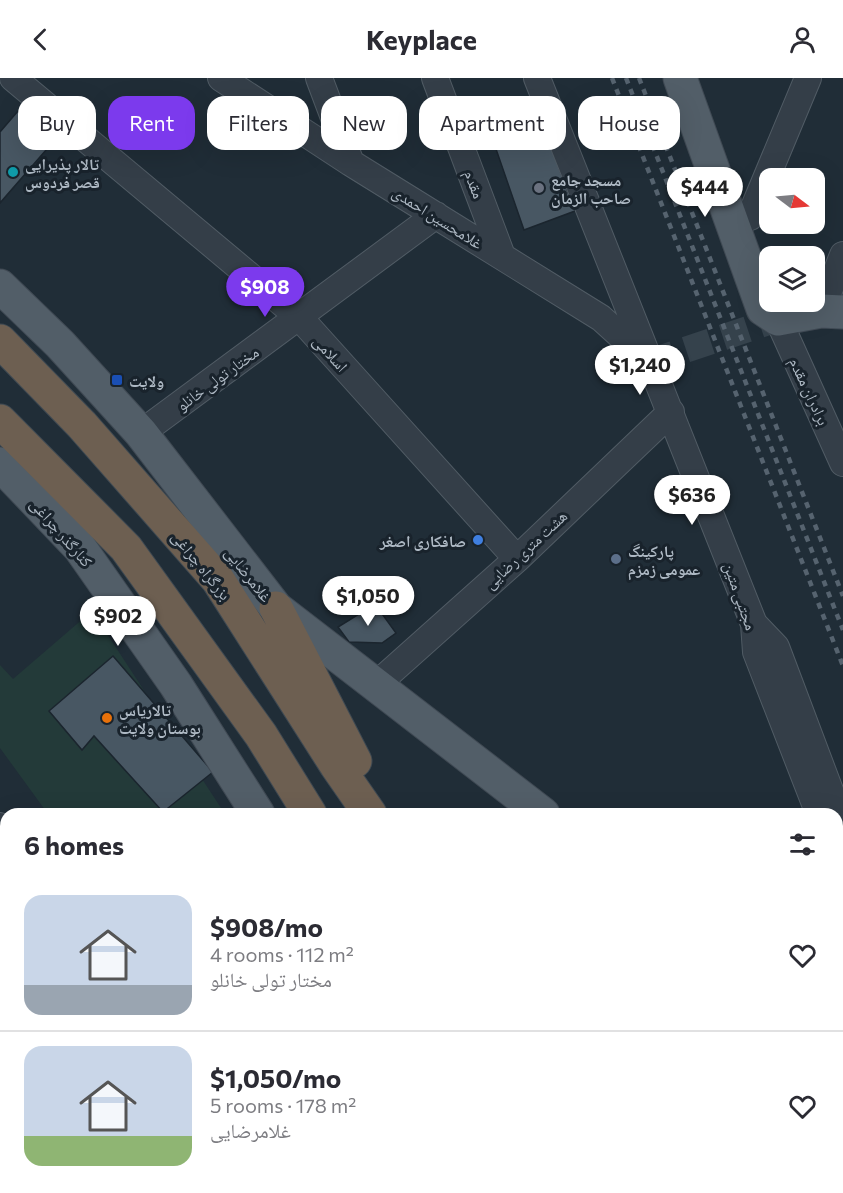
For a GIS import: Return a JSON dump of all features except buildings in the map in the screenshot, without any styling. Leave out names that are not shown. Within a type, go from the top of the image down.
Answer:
[{"type":"highway","name":"بزرگراه چراغی","points":[[0,341],[82,425],[218,580],[366,808]]},
{"type":"highway","points":[[0,421],[126,548],[261,735],[306,808]]},
{"type":"highway","points":[[276,608],[349,747],[377,808]]},
{"type":"highway","points":[[261,735],[262,760],[290,808]]},
{"type":"main road","name":"برادران مقدم","points":[[688,79],[742,220],[759,253]]},
{"type":"main road","name":"برادران مقدم","points":[[742,220],[759,292]]},
{"type":"main road","name":"غلامرضایی","points":[[0,286],[60,344],[141,433],[276,608],[535,808]]},
{"type":"main road","name":"کنارگذر چراغی","points":[[0,464],[80,548],[176,685],[254,808]]},
{"type":"street","name":"اسلامی","points":[[13,78],[300,318],[517,558]]},
{"type":"street","name":"غلامحسین احمدی","points":[[221,78],[351,163],[601,318],[650,362]]},
{"type":"street","points":[[319,78],[351,163]]},
{"type":"street","name":"مقدم","points":[[435,78],[502,256]]},
{"type":"street","name":"مجتبی متین","points":[[537,78],[754,624],[756,652],[817,808]]},
{"type":"street","points":[[742,220],[808,78]]},
{"type":"street","name":"مختار تولی خانلو","points":[[141,433],[300,318],[436,215]]},
{"type":"street","points":[[832,312],[843,255]]},
{"type":"street","name":"برادران مقدم","points":[[779,312],[843,463]]},
{"type":"street","name":"هشت متری رضایی","points":[[377,684],[517,558],[671,412]]},
{"type":"street","points":[[754,624],[776,647],[837,808]]},
{"type":"green space","points":[[92,611],[221,808],[44,808],[0,748],[0,665],[13,679]]},
{"type":"tunnel","points":[[649,362],[778,319]]},
{"type":"railway","points":[[612,78],[843,666]]},
{"type":"railway","points":[[626,78],[843,630]]},
{"type":"railway","points":[[639,78],[843,596]]},
{"type":"place","name":"تالار پذیرایی قصر فردوس","points":[[13,172]]},
{"type":"place","name":"مسجد جامع صاحب الزمان","points":[[539,188]]},
{"type":"place","name":"ولایت","points":[[117,380]]},
{"type":"place","name":"صافکاری اصغر","points":[[478,540]]},
{"type":"place","name":"پارکینگ عمومی زمزم","points":[[616,559]]},
{"type":"place","name":"تالاریاس بوستان ولایت","points":[[107,718]]}]
